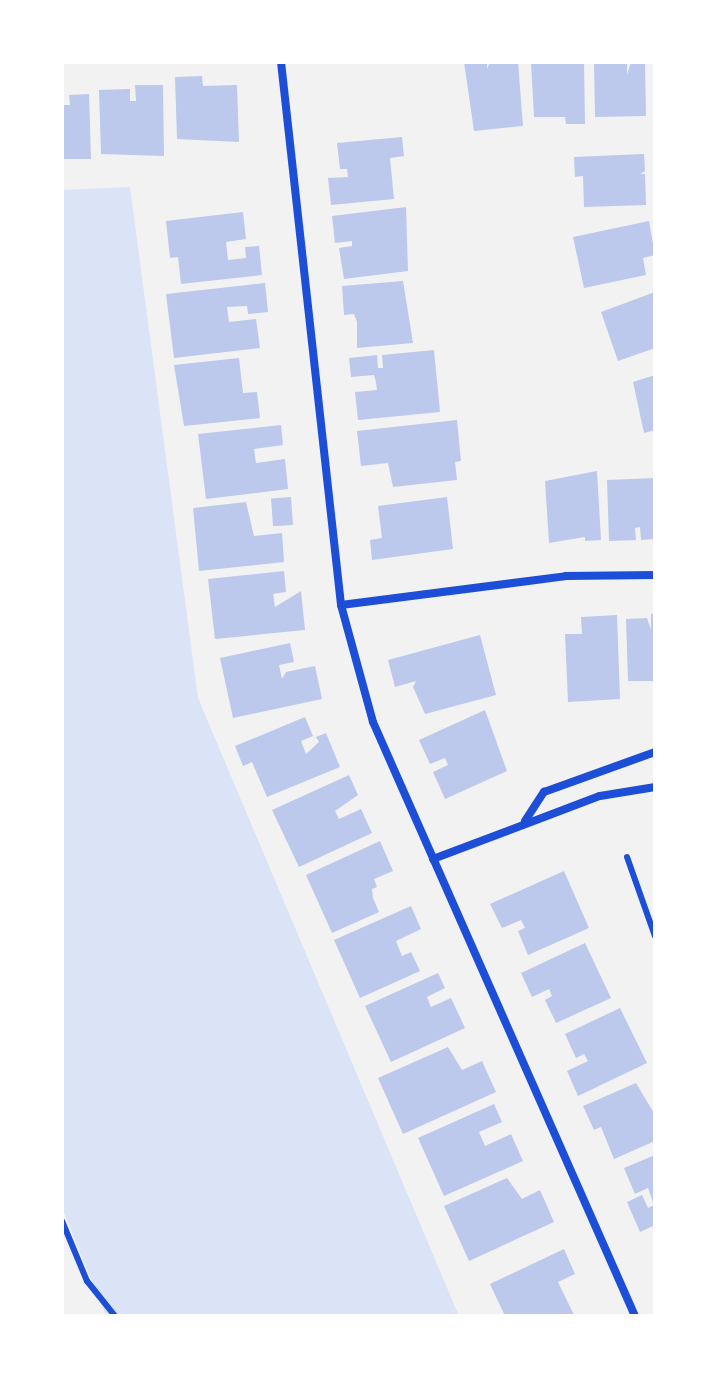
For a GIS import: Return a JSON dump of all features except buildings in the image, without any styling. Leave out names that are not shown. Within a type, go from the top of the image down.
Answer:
[{"type":"street","points":[[281,62],[341,605],[373,722],[635,1316]]},
{"type":"street","points":[[341,605],[566,576],[655,575]]},
{"type":"street","points":[[525,821],[544,792],[655,752]]},
{"type":"street","points":[[433,859],[525,821],[600,796],[655,787]]},
{"type":"lane","points":[[627,857],[655,936]]},
{"type":"lane","points":[[62,1221],[87,1281],[115,1316]]},
{"type":"shaded area","points":[[130,187],[198,698],[459,1316],[106,1316],[62,1208],[62,190]]}]
